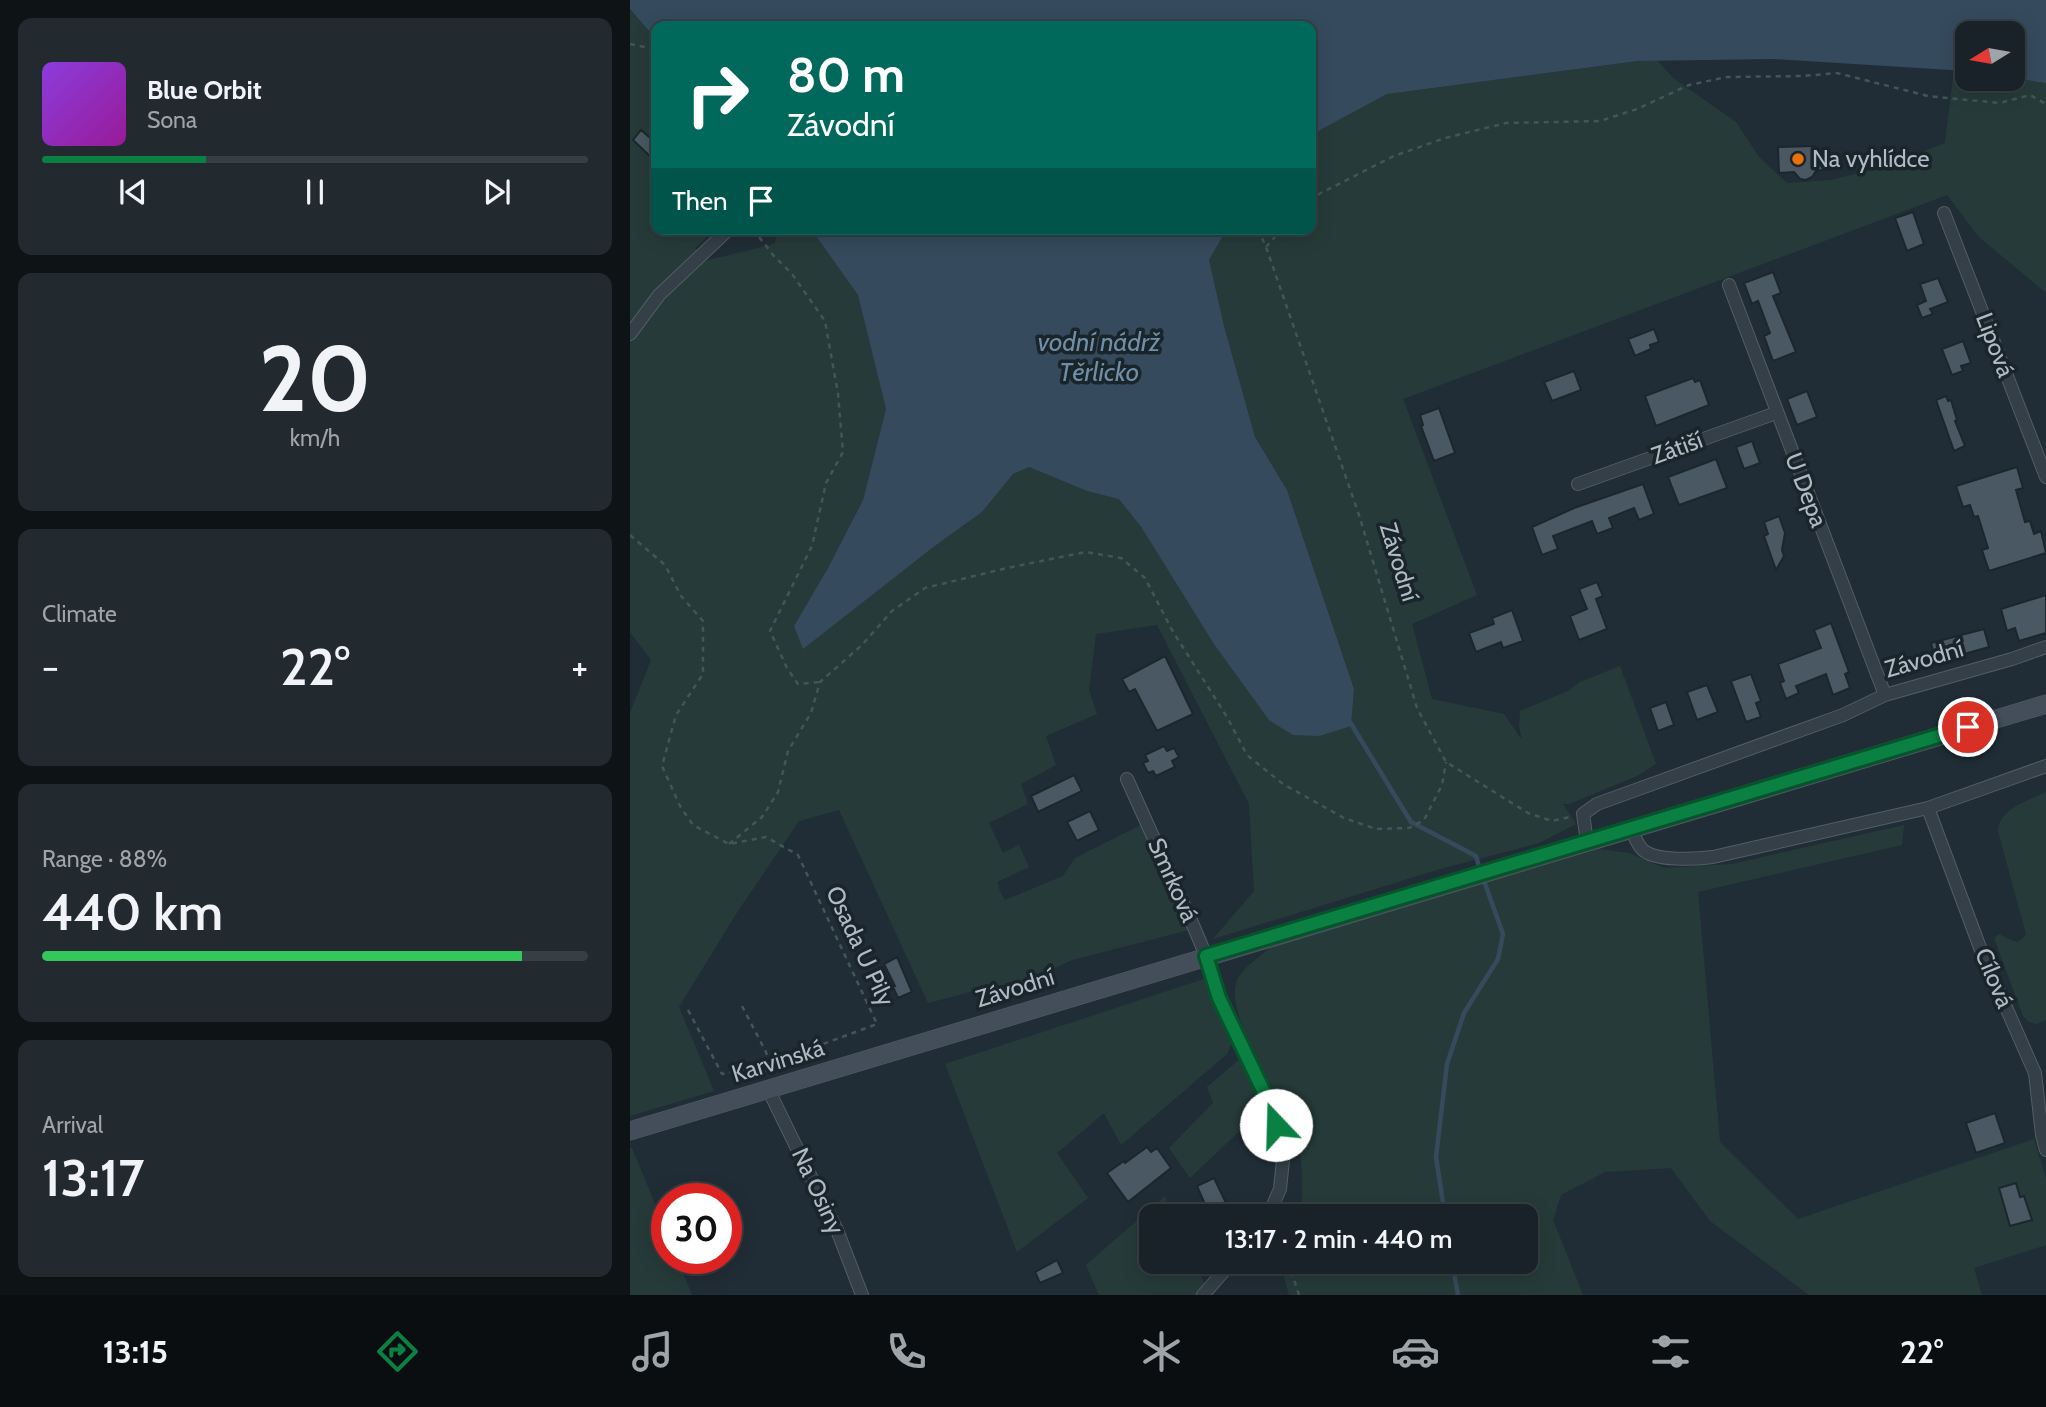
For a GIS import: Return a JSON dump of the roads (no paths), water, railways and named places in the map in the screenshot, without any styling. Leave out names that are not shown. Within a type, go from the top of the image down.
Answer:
[{"type":"main road","name":"Závodní","points":[[940,1037],[2046,704]]},
{"type":"main road","name":"Karvinská","points":[[630,1131],[940,1037]]},
{"type":"street","name":"Lipová","points":[[1944,213],[2046,477]]},
{"type":"street","points":[[630,334],[659,295],[723,235]]},
{"type":"street","name":"U Depa","points":[[1729,285],[1885,695]]},
{"type":"street","name":"Zátiší","points":[[1578,484],[1776,413]]},
{"type":"street","name":"Závodní","points":[[1587,842],[1583,814],[1597,804],[1843,715],[1885,695],[2046,647]]},
{"type":"street","points":[[1631,829],[1642,848],[1648,852],[1681,860],[1713,857],[1928,808],[2046,766]]},
{"type":"street","name":"Smrková","points":[[1127,779],[1206,956],[1219,998],[1272,1109],[1283,1160],[1280,1189],[1273,1204]]},
{"type":"street","name":"Cílová","points":[[1928,808],[1982,953],[2035,1073],[2046,1150]]},
{"type":"street","name":"Na Osiny","points":[[768,1089],[837,1230],[862,1295]]},
{"type":"street","points":[[1203,1295],[1221,1274]]},
{"type":"water","points":[[630,0],[2046,0],[2046,83],[2025,80],[2025,21],[1955,21],[1955,70],[1772,59],[1638,61],[1387,94],[1316,133],[1316,21],[651,21],[651,33],[630,9]]},
{"type":"water","name":"vodní nádrž Těrlicko","points":[[815,235],[1224,235],[1209,260],[1224,326],[1255,437],[1287,490],[1354,689],[1351,726],[1319,736],[1293,735],[1269,720],[1214,644],[1142,528],[1119,499],[1087,491],[1029,467],[1013,474],[982,512],[803,649],[794,626],[863,500],[886,409],[858,295]]},
{"type":"waterway","points":[[1350,722],[1411,822],[1476,856],[1480,870]]},
{"type":"waterway","points":[[1443,1204],[1436,1157],[1447,1064],[1464,1013],[1498,959],[1503,934],[1483,878]]},
{"type":"waterway","points":[[1454,1274],[1458,1295]]},
{"type":"place","name":"Na vyhlídce","points":[[1798,159]]}]
